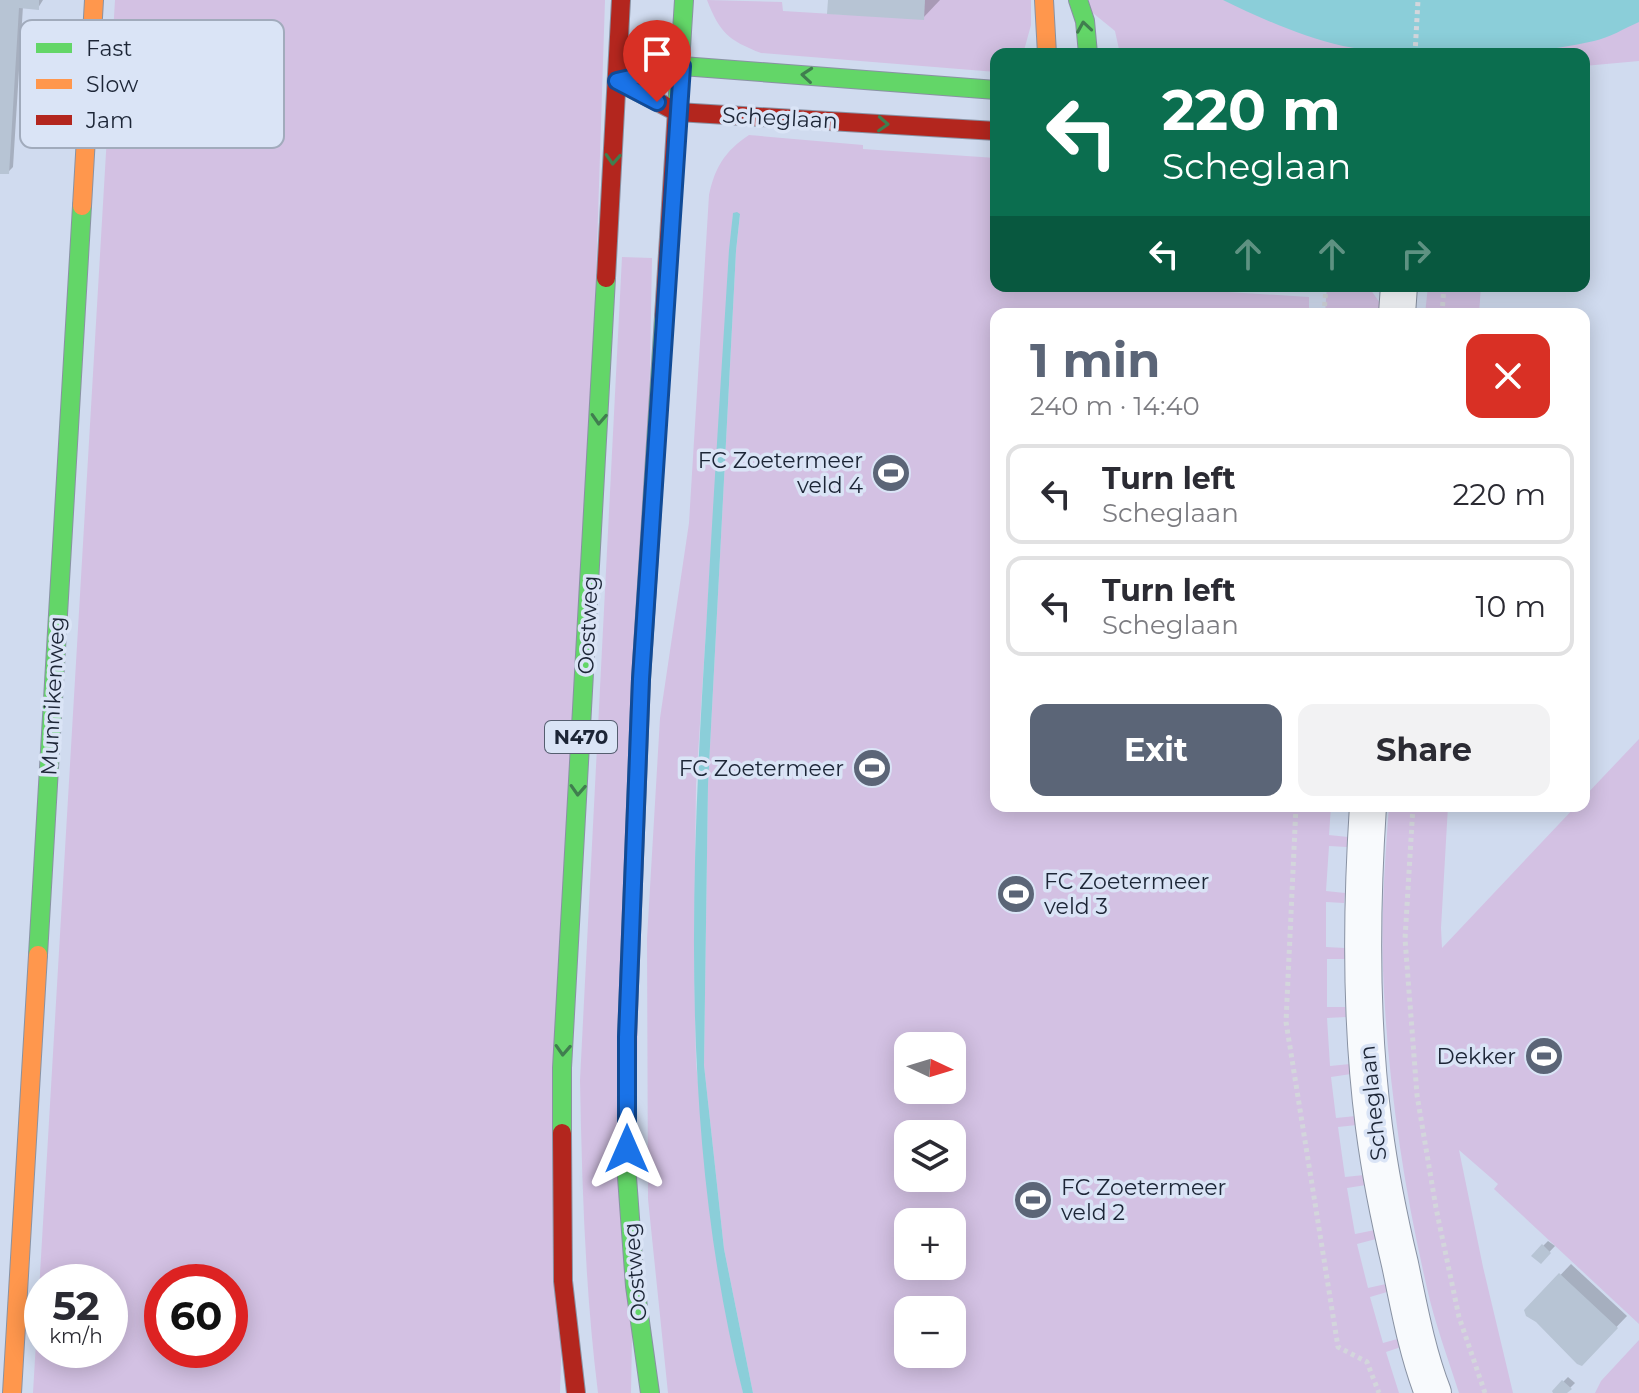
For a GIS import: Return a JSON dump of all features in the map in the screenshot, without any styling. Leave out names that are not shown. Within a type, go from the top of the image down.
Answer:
[{"type":"main road","name":"Munnikenweg","points":[[93,20],[94,0]]},
{"type":"main road","name":"Oostweg","points":[[576,1393],[563,1281],[562,1068],[621,0]]},
{"type":"main road","name":"Oostweg","points":[[650,1393],[635,1286],[627,1177],[627,1037],[641,679],[684,0]]},
{"type":"main road","points":[[1044,0],[1047,48]]},
{"type":"main road","points":[[1078,0],[1085,21],[1087,48]]},
{"type":"main road","name":"Scheglaan","points":[[617,81],[682,66],[990,90]]},
{"type":"main road","name":"Scheglaan","points":[[617,81],[677,112],[990,131]]},
{"type":"main road","name":"Munnikenweg","points":[[12,1393],[85,148]]},
{"type":"street","name":"Scheglaan","points":[[1368,812],[1362,902],[1366,1050],[1373,1125],[1383,1189],[1409,1306],[1433,1393]]},
{"type":"path","points":[[1415,48],[1418,0]]},
{"type":"path","points":[[1296,812],[1286,1022],[1338,1347],[1367,1362],[1379,1393]]},
{"type":"path","points":[[1413,812],[1405,939],[1417,1095],[1459,1317],[1485,1393]]},
{"type":"shaded area","points":[[115,0],[605,0],[560,1393],[33,1393],[34,1368],[128,1368],[128,1264],[41,1264],[106,148],[284,148],[284,20],[114,20]]},
{"type":"shaded area","points":[[707,0],[782,2],[783,11],[849,15],[884,0],[1031,0],[1031,25],[1025,48],[990,48],[990,72],[761,53],[726,34]]},
{"type":"shaded area","points":[[1077,0],[1639,0],[1639,61],[1590,65],[1590,48],[1119,48],[1115,31]]},
{"type":"shaded area","points":[[1223,0],[1639,0],[1639,22],[1600,40],[1557,48],[1355,48],[1312,38]]},
{"type":"shaded area","name":"FC Zoetermeer","points":[[749,135],[863,145],[863,149],[990,158],[990,292],[1228,292],[1309,297],[1309,308],[990,308],[990,812],[1331,812],[1329,835],[1348,837],[1347,847],[1329,846],[1326,891],[1345,893],[1344,903],[1326,902],[1326,947],[1345,948],[1345,959],[1327,959],[1327,1007],[1345,1007],[1346,1017],[1327,1018],[1330,1066],[1350,1064],[1351,1074],[1331,1077],[1336,1118],[1356,1116],[1357,1125],[1338,1127],[1345,1177],[1364,1175],[1366,1185],[1347,1188],[1355,1234],[1375,1230],[1376,1239],[1357,1244],[1368,1288],[1386,1284],[1387,1292],[1370,1297],[1383,1343],[1401,1338],[1404,1346],[1386,1352],[1399,1393],[753,1393],[724,1249],[704,1065],[708,785],[740,215],[733,214],[696,785],[694,957],[696,1063],[715,1249],[743,1393],[668,1393],[648,1199],[647,939],[660,718],[689,523],[709,195],[722,160]]},
{"type":"shaded area","points":[[733,213],[740,214],[708,785],[704,1065],[724,1249],[753,1393],[743,1393],[723,1299],[708,1204],[699,1109],[695,1013],[694,917],[700,725],[729,250]]},
{"type":"shaded area","points":[[622,257],[652,258],[631,1393],[598,1393],[587,1276],[580,1080]]},
{"type":"shaded area","points":[[1327,292],[1372,292],[1380,303],[1380,308],[1325,308]]},
{"type":"shaded area","points":[[1427,292],[1481,292],[1479,308],[1426,308]]},
{"type":"shaded area","name":"Dekker","points":[[1639,739],[1639,1324],[1494,1189],[1498,1184],[1459,1150],[1513,1393],[1459,1393],[1434,1315],[1418,1249],[1392,1090],[1383,949],[1389,812],[1448,812],[1442,948],[1570,812],[1590,812],[1590,791]]},
{"type":"shaded area","points":[[1639,1340],[1639,1393],[1595,1393],[1601,1381]]},
{"type":"building","points":[[0,0],[39,0],[39,10],[19,8],[9,174],[0,174]]},
{"type":"building","points":[[828,0],[925,0],[924,20],[827,14]]},
{"type":"building","points":[[1542,1244],[1551,1253],[1541,1264],[1531,1256]]},
{"type":"building","points":[[1559,1273],[1618,1328],[1582,1366],[1526,1316],[1524,1310]]},
{"type":"building","points":[[1562,1380],[1572,1389],[1567,1393],[1553,1393],[1552,1391]]},
{"type":"traffic: fast","points":[[677,110],[684,0]]},
{"type":"traffic: fast","points":[[1078,0],[1085,21],[1087,48]]},
{"type":"traffic: fast","points":[[644,75],[682,66],[990,90]]},
{"type":"traffic: fast","points":[[38,955],[82,206]]},
{"type":"traffic: fast","points":[[562,1133],[562,1068],[606,278]]},
{"type":"traffic: fast","points":[[650,1393],[635,1286],[627,1177],[627,1037],[641,679],[664,317]]},
{"type":"traffic: slow","points":[[93,20],[94,0]]},
{"type":"traffic: slow","points":[[1044,0],[1047,48]]},
{"type":"traffic: slow","points":[[82,206],[85,148]]},
{"type":"traffic: slow","points":[[12,1393],[38,955]]},
{"type":"traffic: jam","points":[[606,278],[621,0]]},
{"type":"traffic: jam","points":[[617,81],[677,112],[990,131]]},
{"type":"traffic: jam","points":[[664,317],[677,110]]},
{"type":"traffic: jam","points":[[562,1133],[563,1281],[576,1393]]},
{"type":"place","name":"FC Zoetermeer veld 4","points":[[891,473]]},
{"type":"place","name":"FC Zoetermeer","points":[[872,768]]},
{"type":"place","name":"FC Zoetermeer veld 3","points":[[1016,894]]},
{"type":"place","name":"Dekker","points":[[1544,1056]]},
{"type":"place","name":"FC Zoetermeer veld 2","points":[[1033,1200]]},
{"type":"route","points":[[627,1149],[627,1037],[641,679],[682,66],[617,81],[657,102]]}]
